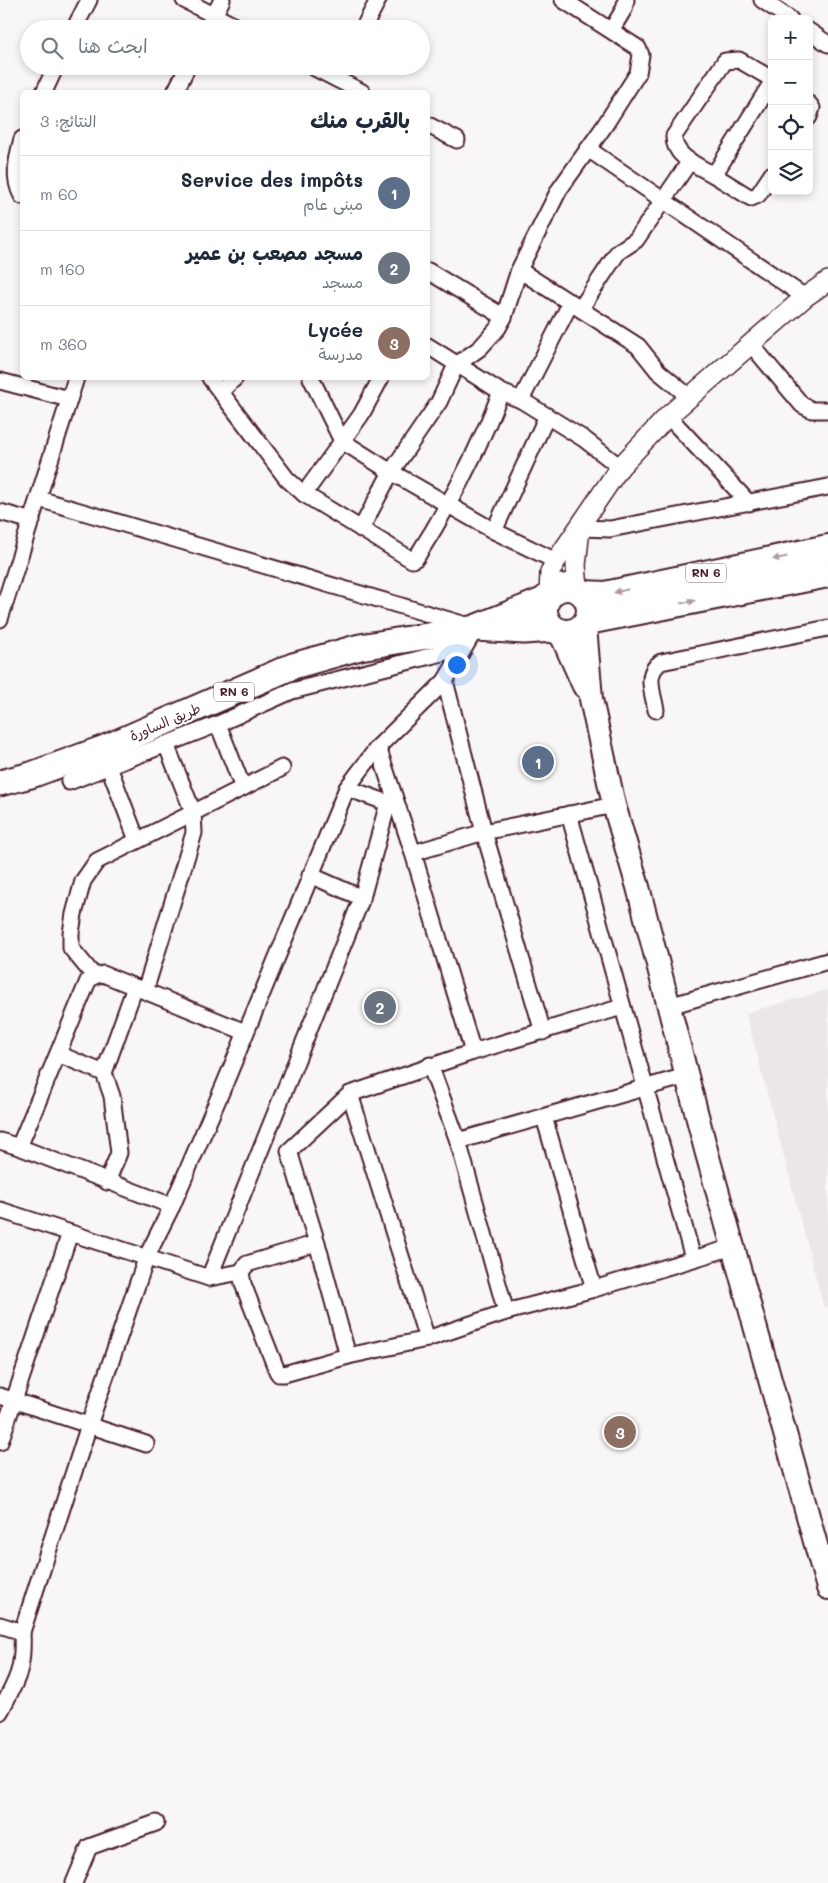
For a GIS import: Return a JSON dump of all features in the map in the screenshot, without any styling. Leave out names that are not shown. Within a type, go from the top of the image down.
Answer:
[{"type":"highway","name":"RN 6","points":[[581,591],[605,595],[828,548]]},
{"type":"highway","name":"RN 6","points":[[586,623],[828,574]]},
{"type":"highway","points":[[563,587],[581,591],[590,606],[586,623],[574,633],[556,631],[548,624],[544,612],[548,597],[563,587]]},
{"type":"main road","name":"RN 6","points":[[469,638],[503,615],[548,597]]},
{"type":"main road","points":[[586,623],[591,699],[614,805],[669,1006],[686,1076],[828,1588]]},
{"type":"main road","name":"RN 6","points":[[469,638],[524,631],[556,631]]},
{"type":"main road","points":[[556,631],[591,699]]},
{"type":"main road","name":"طريق الساورة","points":[[0,783],[31,775],[105,748],[292,666],[360,646],[469,638]]},
{"type":"street","points":[[79,20],[89,0]]},
{"type":"street","points":[[184,0],[225,20]]},
{"type":"street","points":[[211,20],[222,0]]},
{"type":"street","points":[[368,20],[378,0]]},
{"type":"street","points":[[361,529],[391,472],[439,402],[456,365],[480,348],[498,328],[504,317],[519,270],[559,190],[638,73],[641,55],[638,48],[612,29],[563,0]]},
{"type":"street","points":[[612,29],[624,9],[626,0]]},
{"type":"street","points":[[762,0],[784,15]]},
{"type":"street","points":[[813,35],[828,44]]},
{"type":"street","points":[[768,78],[738,60],[725,61],[674,136],[679,152],[690,161],[753,198],[768,179]]},
{"type":"street","points":[[45,90],[52,75]]},
{"type":"street","points":[[176,90],[184,75]]},
{"type":"street","points":[[341,75],[360,90]]},
{"type":"street","points":[[714,175],[768,87]]},
{"type":"street","points":[[430,127],[457,140]]},
{"type":"street","points":[[20,147],[16,164],[20,192]]},
{"type":"street","points":[[588,149],[664,199],[805,297]]},
{"type":"street","points":[[521,400],[576,305],[618,252],[636,240],[690,161]]},
{"type":"street","points":[[519,270],[638,346],[658,371],[688,396]]},
{"type":"street","points":[[430,277],[504,317]]},
{"type":"street","points":[[548,597],[550,572],[556,561],[620,467],[688,396],[805,297],[828,282]]},
{"type":"street","points":[[750,343],[802,405],[812,410],[828,410]]},
{"type":"street","points":[[430,347],[501,392],[521,400],[584,439],[620,467]]},
{"type":"street","points":[[0,619],[75,380]]},
{"type":"street","points":[[212,380],[272,462],[287,479],[304,494],[413,560],[450,504],[483,437],[501,392]]},
{"type":"street","points":[[221,391],[233,380]]},
{"type":"street","points":[[312,380],[342,441],[391,472],[450,504],[494,531],[556,561]]},
{"type":"street","points":[[304,494],[361,415],[380,380]]},
{"type":"street","points":[[0,381],[69,399]]},
{"type":"street","points":[[494,531],[547,416]]},
{"type":"street","points":[[668,416],[749,503]]},
{"type":"street","points":[[580,528],[610,529],[828,487]]},
{"type":"street","points":[[38,499],[469,638]]},
{"type":"street","points":[[0,512],[32,521]]},
{"type":"street","points":[[580,528],[576,564],[581,591]]},
{"type":"street","points":[[656,710],[650,678],[656,665],[661,662],[828,628]]},
{"type":"street","points":[[0,1712],[19,1679],[24,1655],[22,1632],[89,1425],[147,1256],[172,1206],[347,788],[378,746],[444,681],[469,638]]},
{"type":"street","points":[[69,782],[218,724],[292,691],[469,638]]},
{"type":"street","points":[[444,681],[484,832],[543,1032]]},
{"type":"street","points":[[218,724],[243,788]]},
{"type":"street","points":[[107,1182],[119,1153],[112,1096],[104,1073],[140,989],[194,833],[193,812],[166,744]]},
{"type":"street","points":[[378,746],[391,800],[413,853],[473,1052]]},
{"type":"street","points":[[109,767],[137,840]]},
{"type":"street","points":[[94,976],[71,948],[74,914],[83,881],[97,861],[282,768]]},
{"type":"street","points":[[347,788],[391,800]]},
{"type":"street","points":[[209,1278],[362,898],[391,800]]},
{"type":"street","points":[[413,853],[484,832],[614,805]]},
{"type":"street","points":[[569,814],[694,1258]]},
{"type":"street","points":[[310,875],[362,898]]},
{"type":"street","points":[[669,1006],[828,961]]},
{"type":"street","points":[[19,1147],[88,981],[94,976],[103,974],[245,1032]]},
{"type":"street","points":[[348,1356],[289,1151],[350,1094],[430,1065],[622,1007]]},
{"type":"street","points":[[58,1054],[104,1073]]},
{"type":"street","points":[[430,1065],[458,1141],[506,1312]]},
{"type":"street","points":[[458,1141],[686,1076]]},
{"type":"street","points":[[350,1094],[426,1339]]},
{"type":"street","points":[[544,1117],[594,1289]]},
{"type":"street","points":[[0,1141],[172,1206]]},
{"type":"street","points":[[0,1210],[147,1256],[209,1278],[241,1272],[247,1264],[317,1243]]},
{"type":"street","points":[[0,1442],[7,1398],[70,1233]]},
{"type":"street","points":[[241,1272],[243,1284],[279,1374],[348,1356],[426,1339],[506,1312],[594,1289],[733,1247]]},
{"type":"street","points":[[7,1398],[146,1444]]},
{"type":"street","points":[[0,1625],[22,1632]]},
{"type":"street","points":[[74,1883],[90,1847],[156,1823]]},
{"type":"shaded area","points":[[828,990],[828,1307],[824,1308],[746,1013]]},
{"type":"place","name":"Service des impôts","points":[[538,762]]},
{"type":"place","name":"مسجد مصعب بن عمير","points":[[380,1007]]},
{"type":"place","name":"Lycée","points":[[620,1432]]}]
